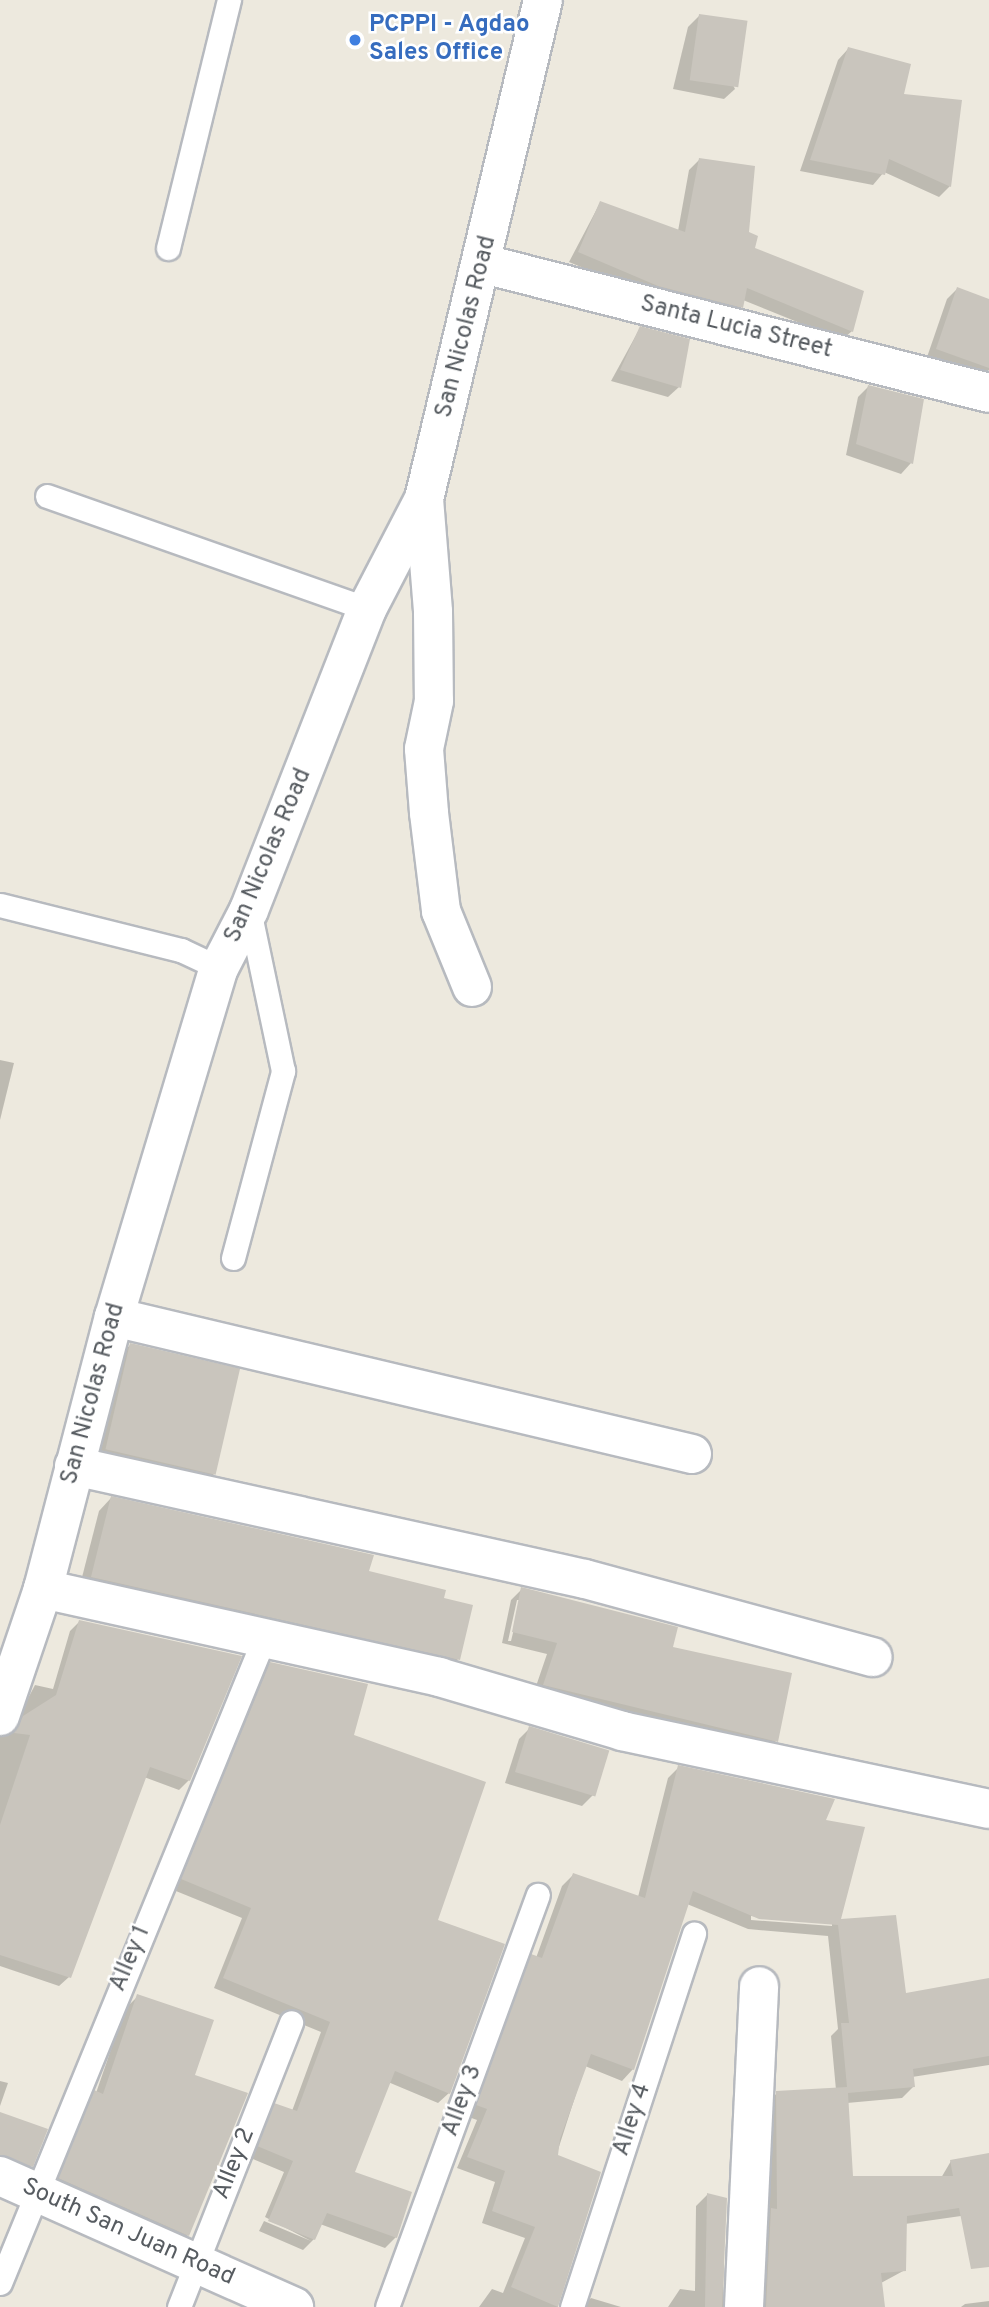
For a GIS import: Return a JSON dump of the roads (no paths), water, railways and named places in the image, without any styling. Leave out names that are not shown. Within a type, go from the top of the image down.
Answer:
[{"type":"street","name":"San Nicolas Road","points":[[0,1716],[43,1589],[114,1317],[219,968],[249,911],[367,609],[424,499],[484,264],[543,0]]},
{"type":"street","name":"Santa Lucia Street","points":[[484,264],[989,393]]},
{"type":"street","points":[[424,499],[433,612],[433,701],[424,749],[429,813],[441,911],[472,987]]},
{"type":"street","points":[[114,1317],[692,1454]]},
{"type":"street","points":[[75,1466],[584,1579],[873,1657]]},
{"type":"street","points":[[43,1589],[265,1636],[622,1731],[989,1809]]},
{"type":"street","points":[[744,2307],[759,1986]]},
{"type":"street","name":"South San Juan Road","points":[[17,2184],[294,2307]]},
{"type":"lane","points":[[168,248],[229,0]]},
{"type":"lane","points":[[47,496],[367,609]]},
{"type":"lane","points":[[0,905],[181,950],[219,968]]},
{"type":"lane","points":[[233,1258],[283,1071],[249,911]]},
{"type":"lane","name":"Alley 1","points":[[0,2283],[17,2184],[265,1636]]},
{"type":"lane","name":"Alley 3","points":[[387,2307],[538,1895]]},
{"type":"lane","name":"Alley 4","points":[[572,2307],[694,1933]]},
{"type":"lane","name":"Alley 2","points":[[179,2307],[291,2021]]},
{"type":"place","name":"PCPPI - Agdao Sales Office","points":[[355,40]]}]
